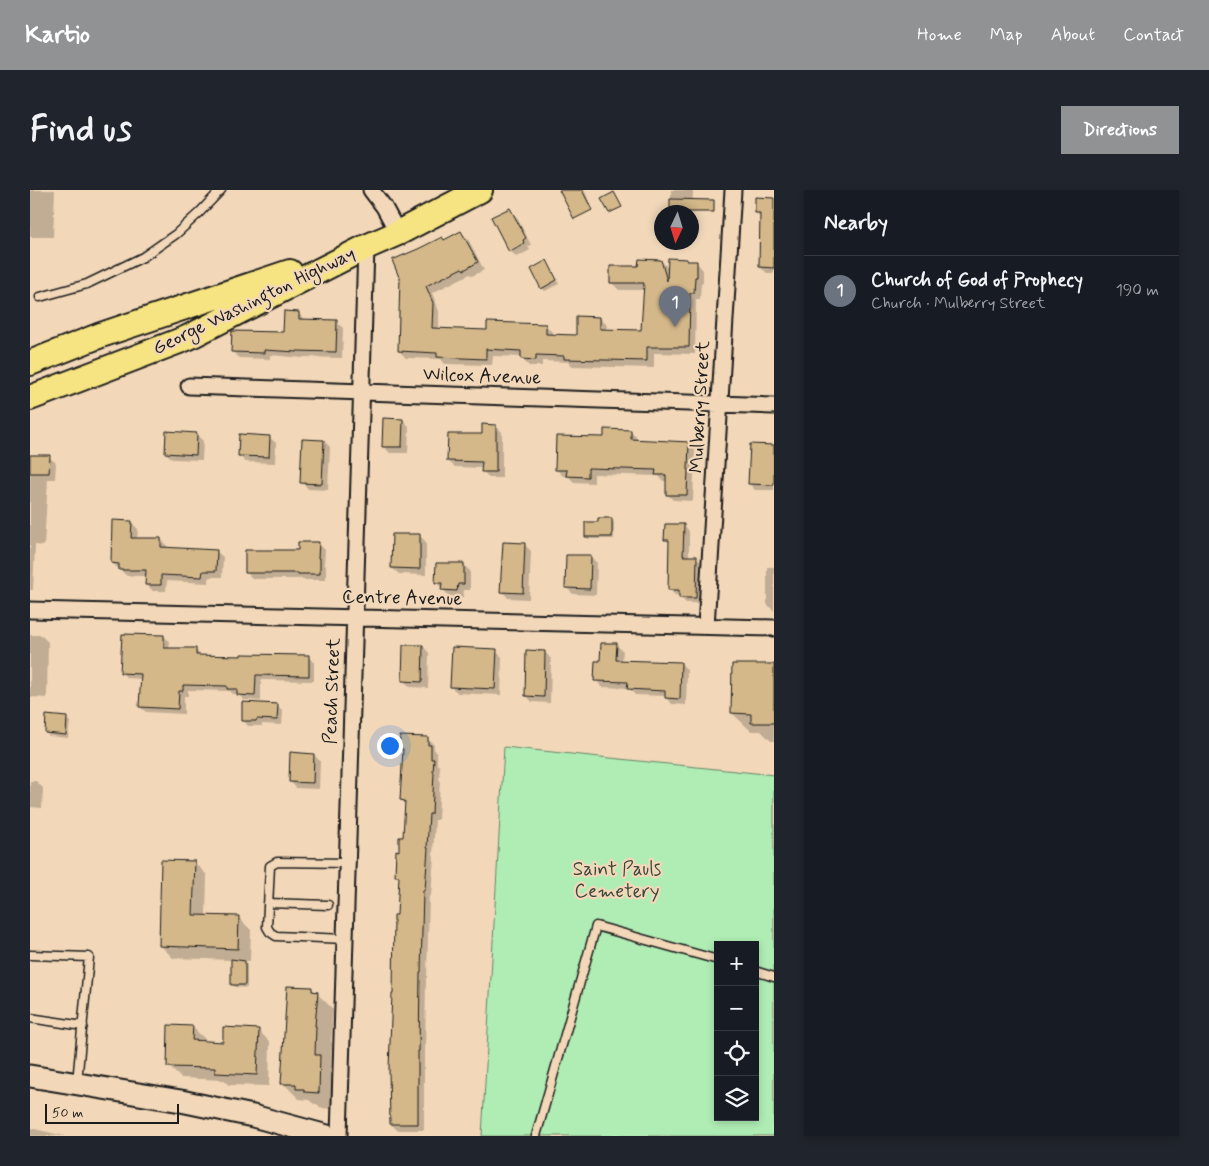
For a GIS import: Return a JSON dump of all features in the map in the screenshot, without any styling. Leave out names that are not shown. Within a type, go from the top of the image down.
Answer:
[{"type":"main road","name":"George Washington Highway","points":[[30,398],[187,338],[480,190]]},
{"type":"main road","name":"George Washington Highway","points":[[30,363],[101,335],[366,247]]},
{"type":"main road","points":[[30,1076],[190,1103],[253,1116],[327,1136]]},
{"type":"street","points":[[371,190],[384,207],[398,233]]},
{"type":"street","name":"Mulberry Street","points":[[706,626],[733,190]]},
{"type":"street","name":"Peach Street","points":[[339,1136],[366,247]]},
{"type":"street","name":"Wilcox Avenue","points":[[189,386],[774,406]]},
{"type":"street","name":"Centre Avenue","points":[[30,610],[774,628]]},
{"type":"lane","points":[[40,297],[87,284],[143,257],[176,234],[221,190]]},
{"type":"lane","points":[[345,939],[276,936],[267,927],[270,866],[277,862],[347,863]]},
{"type":"lane","points":[[268,903],[328,905]]},
{"type":"lane","points":[[536,1136],[596,926],[714,959]]},
{"type":"lane","points":[[30,955],[89,958],[77,1084]]},
{"type":"lane","points":[[759,972],[774,977]]},
{"type":"lane","points":[[30,1018],[83,1026]]},
{"type":"green space","name":"Saint Pauls Cemetery","points":[[504,747],[774,775],[774,1136],[482,1136]]},
{"type":"building","points":[[559,190],[582,190],[592,210],[574,219]]},
{"type":"building","points":[[614,192],[622,207],[609,213],[601,199]]},
{"type":"building","points":[[755,197],[774,198],[774,268],[759,267],[760,213],[755,213]]},
{"type":"building","points":[[670,199],[714,200],[714,212],[699,212],[699,205],[670,205]]},
{"type":"building","points":[[510,208],[526,238],[523,240],[524,243],[509,252],[491,217]]},
{"type":"building","points":[[461,231],[478,262],[426,286],[433,303],[432,328],[487,330],[487,322],[546,324],[546,334],[576,335],[576,316],[600,317],[600,329],[641,330],[644,283],[610,283],[610,266],[638,266],[639,259],[661,260],[667,281],[668,258],[687,259],[687,261],[697,261],[694,293],[690,293],[689,347],[647,347],[647,361],[564,359],[564,356],[536,355],[536,360],[521,359],[521,351],[486,349],[486,359],[437,357],[437,353],[398,351],[400,277],[392,260],[442,237],[444,240]]},
{"type":"building","points":[[547,260],[557,280],[541,289],[531,269]]},
{"type":"building","points":[[284,311],[299,312],[299,319],[337,320],[336,352],[264,350],[264,353],[231,352],[232,331],[283,332]]},
{"type":"building","points":[[383,418],[403,419],[402,447],[382,447]]},
{"type":"building","points":[[482,424],[496,425],[496,472],[481,472],[482,462],[447,461],[448,434],[482,434]]},
{"type":"building","points":[[604,429],[631,430],[631,439],[689,442],[687,495],[666,495],[666,475],[655,475],[656,470],[588,468],[588,477],[566,476],[567,470],[555,470],[556,436],[604,437]]},
{"type":"building","points":[[166,431],[197,433],[196,455],[165,453]]},
{"type":"building","points":[[239,434],[270,436],[269,457],[238,456]]},
{"type":"building","points":[[302,439],[324,440],[322,484],[300,483]]},
{"type":"building","points":[[750,444],[774,445],[774,485],[748,484]]},
{"type":"building","points":[[30,455],[50,455],[49,473],[30,473]]},
{"type":"building","points":[[598,518],[612,518],[612,537],[585,537],[585,522],[598,522]]},
{"type":"building","points":[[112,520],[132,521],[131,538],[161,538],[161,547],[217,550],[216,571],[203,571],[202,577],[161,575],[161,585],[145,585],[146,570],[119,570],[119,564],[111,563]]},
{"type":"building","points":[[665,524],[684,524],[683,556],[697,556],[696,598],[679,598],[679,590],[668,590],[669,540],[664,540]]},
{"type":"building","points":[[392,534],[420,534],[420,569],[391,568]]},
{"type":"building","points":[[298,542],[319,542],[320,574],[245,573],[245,550],[298,550]]},
{"type":"building","points":[[503,542],[525,543],[523,593],[500,592]]},
{"type":"building","points":[[566,555],[591,555],[590,589],[565,588]]},
{"type":"building","points":[[436,563],[464,563],[464,584],[458,584],[457,591],[441,590],[442,583],[435,583]]},
{"type":"building","points":[[122,634],[164,635],[164,648],[196,648],[196,655],[309,655],[309,676],[256,675],[255,696],[237,695],[237,689],[227,689],[227,686],[183,685],[183,691],[179,691],[178,709],[139,707],[141,674],[120,673]]},
{"type":"building","points":[[601,643],[617,643],[616,660],[681,662],[680,699],[665,698],[665,691],[627,689],[628,682],[594,681],[595,661],[600,661]]},
{"type":"building","points":[[403,645],[423,645],[422,682],[402,681]]},
{"type":"building","points":[[452,647],[497,649],[495,689],[450,687]]},
{"type":"building","points":[[526,650],[545,651],[544,697],[525,696]]},
{"type":"building","points":[[732,664],[774,664],[774,723],[751,723],[751,714],[731,713]]},
{"type":"building","points":[[242,702],[278,704],[277,720],[257,719],[256,721],[242,721]]},
{"type":"building","points":[[46,715],[67,717],[66,735],[45,733]]},
{"type":"building","points":[[400,736],[428,737],[428,745],[431,745],[431,759],[434,759],[432,814],[429,814],[425,890],[423,890],[418,1051],[418,1124],[390,1124],[389,1068],[393,994],[394,915],[397,915],[399,876],[395,876],[396,850],[399,851],[399,837],[403,837],[405,801],[400,800],[403,749],[399,749]]},
{"type":"building","points":[[290,752],[314,754],[313,783],[289,782]]},
{"type":"building","points":[[161,860],[195,861],[193,915],[239,916],[238,949],[159,946]]},
{"type":"building","points":[[231,959],[245,961],[245,985],[231,985]]},
{"type":"building","points":[[287,986],[312,987],[312,991],[318,992],[315,1055],[320,1055],[319,1093],[304,1092],[304,1089],[296,1089],[296,1084],[281,1084]]},
{"type":"building","points":[[168,1025],[193,1026],[192,1040],[223,1042],[223,1027],[259,1029],[257,1075],[215,1073],[215,1068],[167,1067]]},
{"type":"place","name":"Church of God of Prophecy","points":[[675,327]]}]
